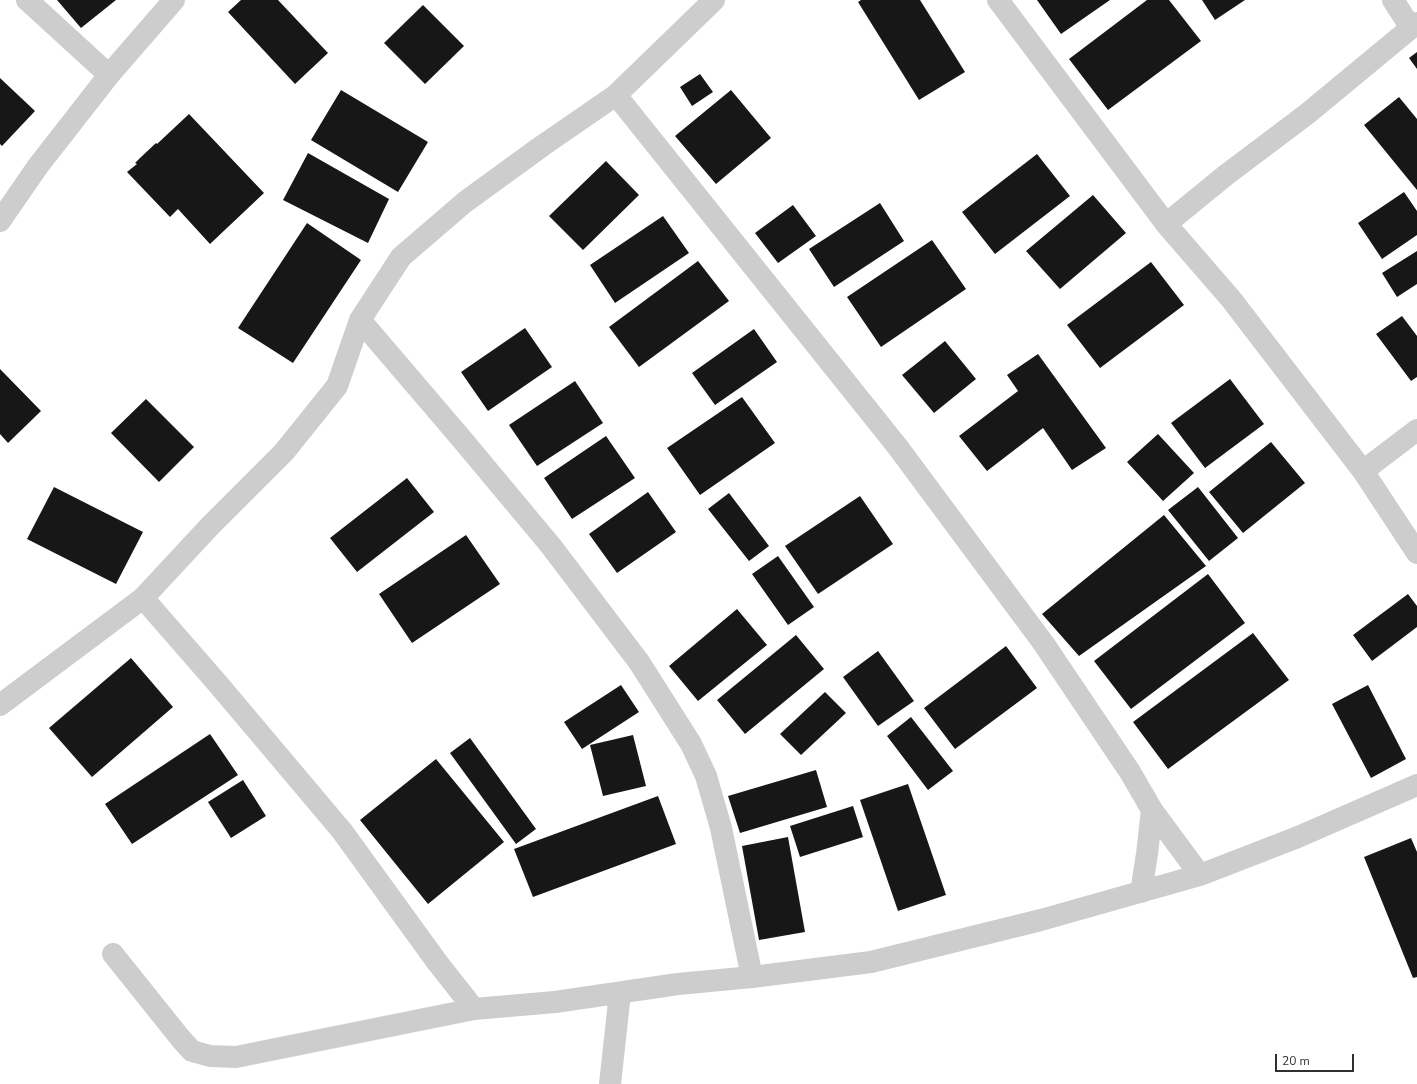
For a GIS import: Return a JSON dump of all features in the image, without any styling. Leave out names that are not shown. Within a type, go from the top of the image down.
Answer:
[{"type":"street","points":[[27,0],[109,75]]},
{"type":"street","points":[[0,221],[38,166],[109,75],[174,0]]},
{"type":"street","points":[[0,706],[143,598],[210,526],[284,452],[337,386],[360,320],[401,257],[465,202],[616,95],[714,0]]},
{"type":"street","points":[[998,0],[1166,224],[1231,300],[1363,471],[1417,552]]},
{"type":"street","points":[[1166,224],[1226,175],[1307,114],[1414,26],[1393,0]]},
{"type":"street","points":[[616,95],[897,446],[1044,644],[1130,772],[1152,810],[1200,875]]},
{"type":"street","points":[[360,320],[551,546],[639,662],[691,744],[706,776],[720,828],[752,977]]},
{"type":"street","points":[[1363,471],[1417,430]]},
{"type":"street","points":[[143,598],[342,831],[437,962],[474,1009]]},
{"type":"street","points":[[113,954],[192,1051],[210,1056],[236,1057],[474,1009],[555,1002],[678,984],[752,977],[871,962],[1041,920],[1200,875],[1298,837],[1417,785]]},
{"type":"street","points":[[1141,892],[1152,810]]},
{"type":"street","points":[[610,1084],[620,993]]},
{"type":"building","points":[[57,0],[116,0],[81,28]]},
{"type":"building","points":[[241,0],[278,0],[328,53],[295,84],[228,12]]},
{"type":"building","points":[[861,0],[920,0],[965,72],[919,100],[858,2]]},
{"type":"building","points":[[1037,0],[1110,0],[1061,34]]},
{"type":"building","points":[[1147,0],[1169,0],[1201,41],[1108,110],[1069,59]]},
{"type":"building","points":[[1202,0],[1245,0],[1215,20]]},
{"type":"building","points":[[423,5],[464,46],[425,84],[384,43]]},
{"type":"building","points":[[1417,52],[1417,69],[1409,58]]},
{"type":"building","points":[[700,74],[713,92],[692,106],[680,87]]},
{"type":"building","points":[[0,78],[35,111],[2,146],[0,144]]},
{"type":"building","points":[[341,90],[428,142],[398,192],[311,140]]},
{"type":"building","points":[[731,90],[771,138],[716,184],[675,136]]},
{"type":"building","points":[[1399,97],[1417,119],[1417,190],[1364,125]]},
{"type":"building","points":[[189,114],[264,193],[210,244],[178,209],[170,217],[127,172],[137,164],[135,163],[156,143],[157,144]]},
{"type":"building","points":[[308,153],[389,199],[368,243],[283,200]]},
{"type":"building","points":[[1037,154],[1070,196],[995,254],[962,212]]},
{"type":"building","points":[[606,161],[639,195],[583,250],[549,216]]},
{"type":"building","points":[[1404,192],[1417,211],[1417,235],[1382,259],[1358,223]]},
{"type":"building","points":[[1093,195],[1126,233],[1060,289],[1026,251]]},
{"type":"building","points":[[880,203],[904,241],[834,287],[809,249]]},
{"type":"building","points":[[793,205],[816,236],[778,263],[755,233]]},
{"type":"building","points":[[663,216],[689,253],[615,303],[590,265]]},
{"type":"building","points":[[307,223],[361,260],[293,363],[238,328]]},
{"type":"building","points":[[932,240],[966,289],[881,347],[847,297]]},
{"type":"building","points":[[1417,251],[1417,284],[1397,297],[1382,273]]},
{"type":"building","points":[[698,261],[729,301],[639,367],[609,327]]},
{"type":"building","points":[[1151,262],[1184,305],[1100,368],[1067,325]]},
{"type":"building","points":[[1402,316],[1417,336],[1417,377],[1411,381],[1376,334]]},
{"type":"building","points":[[525,328],[552,367],[488,411],[461,372]]},
{"type":"building","points":[[754,329],[777,362],[715,405],[692,373]]},
{"type":"building","points":[[945,341],[976,379],[934,413],[902,375]]},
{"type":"building","points":[[1038,354],[1106,448],[1072,470],[1043,428],[987,471],[959,436],[1018,391],[1007,375]]},
{"type":"building","points":[[0,369],[41,411],[8,443],[0,434]]},
{"type":"building","points":[[1230,379],[1264,424],[1205,468],[1171,423]]},
{"type":"building","points":[[575,381],[603,423],[537,466],[509,425]]},
{"type":"building","points":[[742,397],[775,443],[700,495],[667,448]]},
{"type":"building","points":[[146,399],[194,447],[159,482],[111,433]]},
{"type":"building","points":[[1158,434],[1194,473],[1163,501],[1127,462]]},
{"type":"building","points":[[606,436],[635,478],[572,519],[544,478]]},
{"type":"building","points":[[1271,442],[1305,483],[1243,533],[1209,492]]},
{"type":"building","points":[[407,478],[434,512],[357,572],[330,538]]},
{"type":"building","points":[[54,487],[143,532],[116,584],[27,539]]},
{"type":"building","points":[[1198,487],[1238,538],[1209,561],[1168,510]]},
{"type":"building","points":[[648,492],[676,532],[617,573],[589,534]]},
{"type":"building","points":[[729,493],[769,546],[749,561],[708,509]]},
{"type":"building","points":[[860,496],[893,544],[818,594],[785,546]]},
{"type":"building","points":[[1164,515],[1206,566],[1079,656],[1042,614]]},
{"type":"building","points":[[466,535],[500,584],[412,643],[379,594]]},
{"type":"building","points":[[778,556],[814,607],[788,625],[752,574]]},
{"type":"building","points":[[1208,574],[1245,623],[1131,709],[1094,661]]},
{"type":"building","points":[[1408,594],[1417,606],[1417,627],[1372,661],[1353,635]]},
{"type":"building","points":[[737,609],[767,645],[698,701],[669,666]]},
{"type":"building","points":[[1253,633],[1289,680],[1168,769],[1133,722]]},
{"type":"building","points":[[796,635],[824,669],[745,734],[717,700]]},
{"type":"building","points":[[1006,646],[1037,688],[955,749],[924,708]]},
{"type":"building","points":[[878,651],[914,701],[878,726],[843,677]]},
{"type":"building","points":[[131,658],[173,707],[92,777],[49,728]]},
{"type":"building","points":[[621,685],[639,712],[582,749],[564,722]]},
{"type":"building","points":[[1368,685],[1406,759],[1371,778],[1332,704]]},
{"type":"building","points":[[825,692],[846,713],[801,755],[780,734]]},
{"type":"building","points":[[911,717],[953,771],[928,790],[887,736]]},
{"type":"building","points":[[210,734],[238,775],[132,844],[105,804]]},
{"type":"building","points":[[633,735],[646,786],[603,796],[590,745]]},
{"type":"building","points":[[470,738],[536,829],[516,844],[450,753]]},
{"type":"building","points":[[436,759],[504,842],[428,904],[360,820]]},
{"type":"building","points":[[816,770],[827,807],[740,833],[728,796]]},
{"type":"building","points":[[243,780],[266,816],[231,838],[208,802]]},
{"type":"building","points":[[908,784],[946,895],[898,911],[860,800]]},
{"type":"building","points":[[658,796],[676,844],[533,897],[514,849]]},
{"type":"building","points":[[853,806],[863,837],[800,857],[790,826]]},
{"type":"building","points":[[788,837],[805,932],[759,940],[742,846]]},
{"type":"building","points":[[1411,838],[1417,852],[1417,977],[1413,978],[1364,857]]}]
